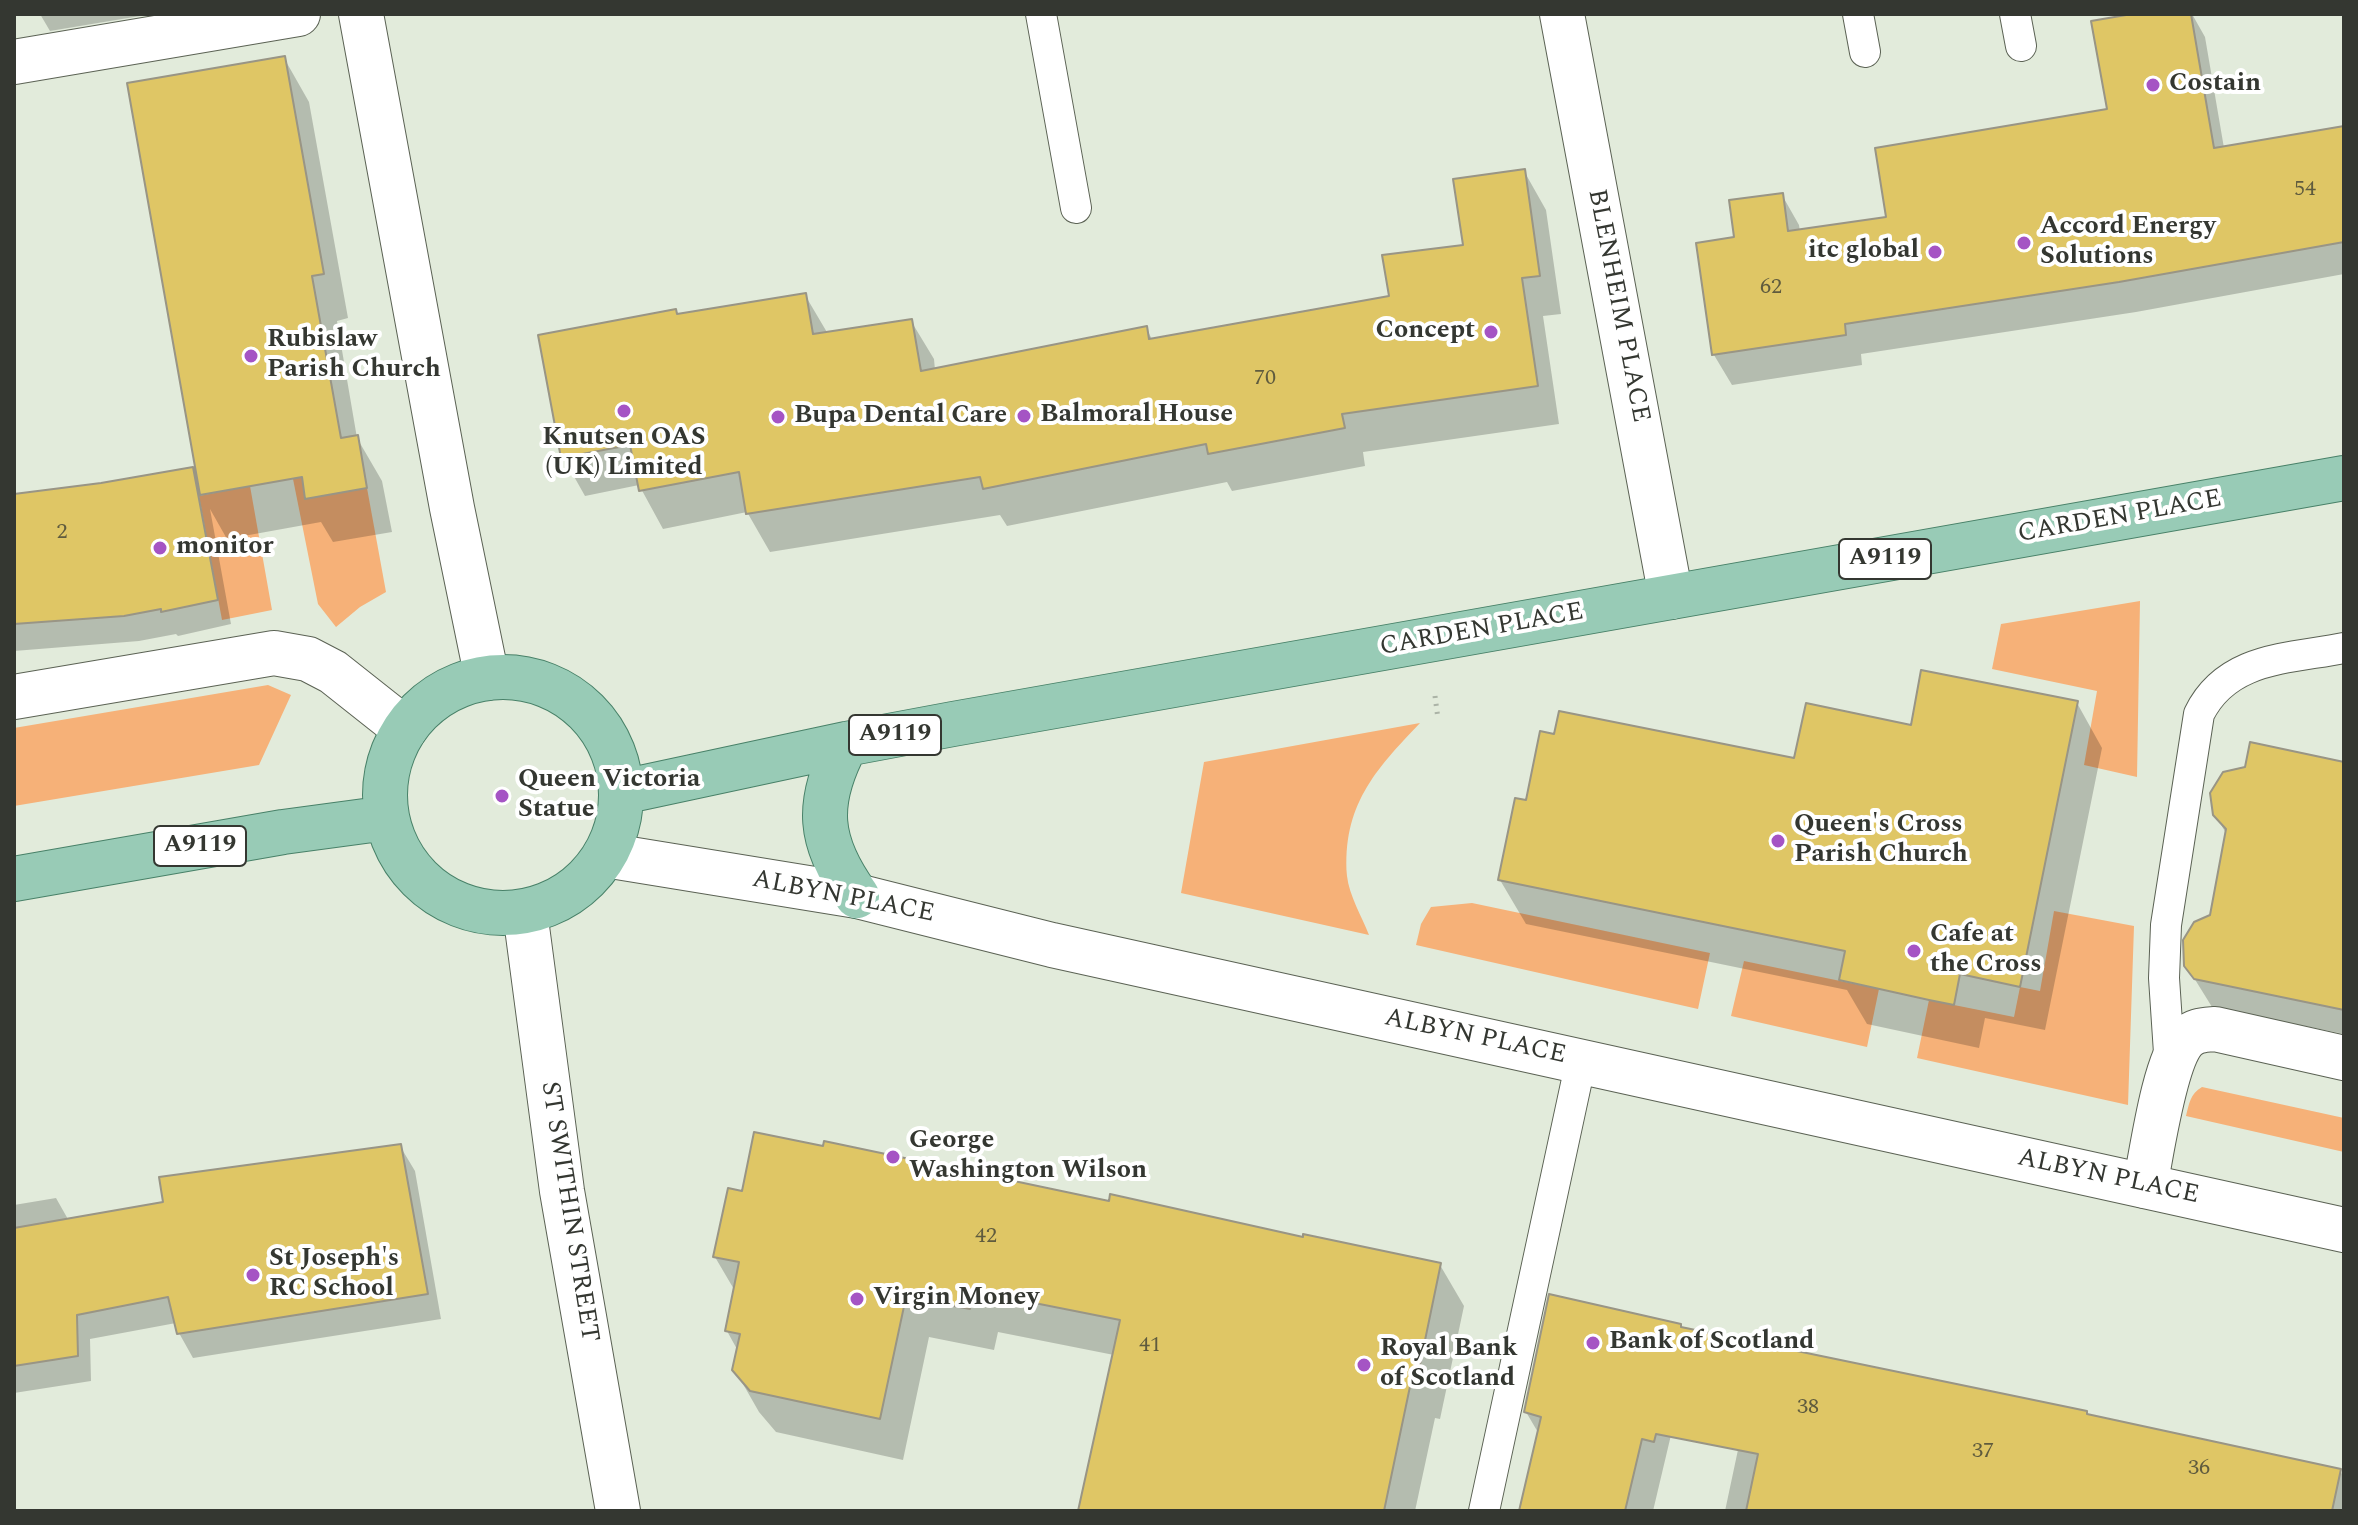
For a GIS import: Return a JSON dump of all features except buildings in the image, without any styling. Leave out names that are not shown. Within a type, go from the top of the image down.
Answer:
[{"type":"main road","name":"CARDEN PLACE","points":[[622,792],[846,744],[2344,478]]},
{"type":"main road","points":[[487,678],[519,678],[551,687],[579,705],[602,730],[616,760],[622,792],[618,825],[605,855],[590,875],[571,892],[525,912],[498,914],[448,900],[426,885],[408,866],[395,843],[387,818],[387,771],[405,729],[421,710],[440,695],[463,684],[487,678]]},
{"type":"main road","points":[[846,744],[831,772],[824,805],[826,838],[837,870],[857,896]]},
{"type":"main road","name":"A9119","points":[[14,879],[283,832],[387,818]]},
{"type":"street","points":[[14,62],[298,14]]},
{"type":"street","points":[[361,14],[452,508],[487,678]]},
{"type":"street","name":"BLENHEIM PLACE","points":[[1562,14],[1671,597]]},
{"type":"street","points":[[14,697],[274,653],[308,659],[333,672],[405,729]]},
{"type":"street","name":"ALBYN PLACE","points":[[605,855],[857,896],[1052,945],[2344,1230]]},
{"type":"street","name":"ST SWITHIN STREET","points":[[525,912],[562,1191],[618,1511]]},
{"type":"street","points":[[2145,1186],[2170,1070],[2186,1039],[2196,1031],[2215,1029],[2344,1058]]},
{"type":"lane","points":[[1041,14],[1076,208]]},
{"type":"lane","points":[[1858,14],[1865,52]]},
{"type":"lane","points":[[2015,14],[2021,46]]},
{"type":"lane","points":[[2170,1070],[2164,978],[2166,925],[2199,714],[2209,694],[2228,677],[2253,666],[2344,648]]},
{"type":"lane","points":[[1484,1511],[1581,1061]]},
{"type":"shaded area","points":[[302,477],[306,499],[367,488],[386,592],[360,607],[336,627],[318,604],[293,479]]},
{"type":"shaded area","points":[[250,486],[272,610],[222,620],[199,496]]},
{"type":"shaded area","points":[[2140,601],[2137,777],[2084,765],[2097,691],[1992,669],[2001,624]]},
{"type":"shaded area","points":[[268,685],[291,695],[259,765],[14,806],[14,728]]},
{"type":"shaded area","points":[[1420,723],[1376,774],[1356,809],[1350,829],[1348,883],[1369,935],[1181,893],[1204,762]]},
{"type":"shaded area","points":[[1472,903],[1710,953],[1698,1009],[1416,945],[1421,924],[1431,907]]},
{"type":"shaded area","points":[[2054,911],[2134,926],[2128,1105],[1917,1058],[1929,1000],[2014,1017],[2020,987],[2040,991]]},
{"type":"shaded area","points":[[1744,961],[1879,989],[1867,1047],[1731,1016]]},
{"type":"shaded area","points":[[2202,1087],[2344,1118],[2344,1152],[2186,1116],[2192,1096]]},
{"type":"place","name":"Costain","points":[[2153,85]]},
{"type":"place","name":"Accord Energy Solutions","points":[[2024,243]]},
{"type":"place","name":"itc global","points":[[1935,252]]},
{"type":"place","name":"Concept","points":[[1491,332]]},
{"type":"place","name":"Rubislaw Parish Church","points":[[251,356]]},
{"type":"place","name":"Knutsen OAS (UK) Limited","points":[[624,411]]},
{"type":"place","name":"Balmoral House","points":[[1024,416]]},
{"type":"place","name":"Bupa Dental Care","points":[[778,417]]},
{"type":"place","name":"monitor","points":[[160,548]]},
{"type":"place","name":"Queen Victoria Statue","points":[[502,796]]},
{"type":"place","name":"Queen's Cross Parish Church","points":[[1778,841]]},
{"type":"place","name":"Cafe at the Cross","points":[[1914,951]]},
{"type":"place","name":"George Washington Wilson","points":[[893,1157]]},
{"type":"place","name":"St Joseph's RC School","points":[[253,1275]]},
{"type":"place","name":"Virgin Money","points":[[857,1299]]},
{"type":"place","name":"Bank of Scotland","points":[[1593,1343]]},
{"type":"place","name":"Royal Bank of Scotland","points":[[1364,1365]]}]
